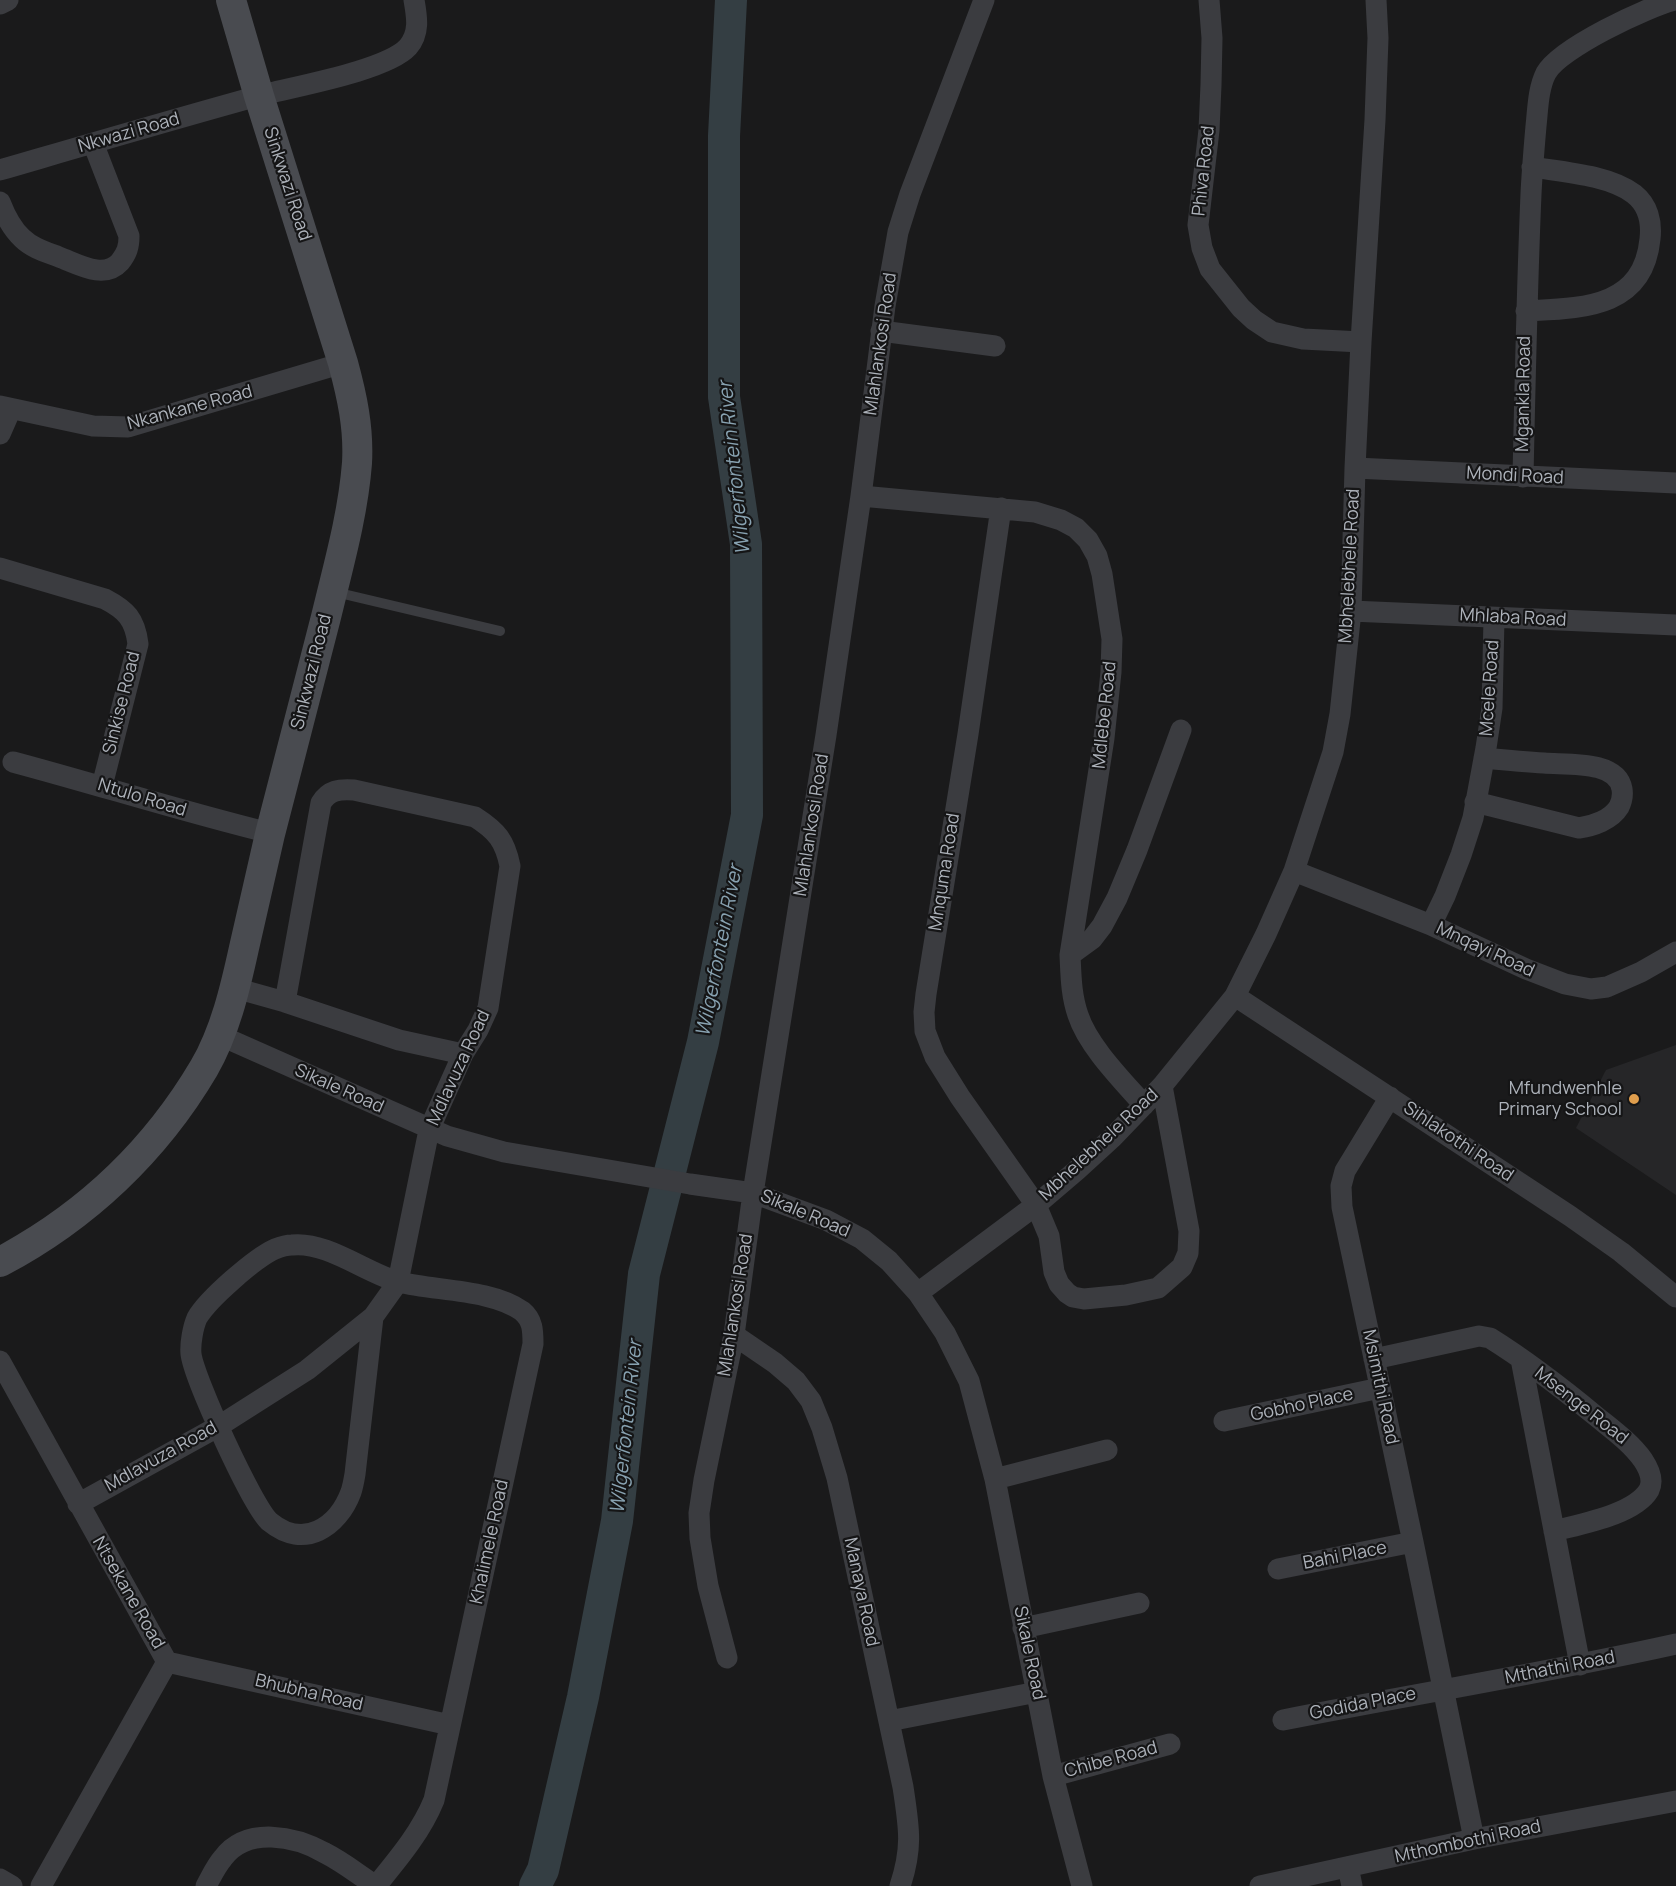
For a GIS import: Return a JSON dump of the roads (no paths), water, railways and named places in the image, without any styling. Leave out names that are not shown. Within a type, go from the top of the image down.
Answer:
[{"type":"street","points":[[0,4],[8,0]]},
{"type":"street","name":"Sinkwazi Road","points":[[0,1262],[63,1223],[102,1192],[138,1158],[174,1116],[205,1066],[219,1035],[235,988],[270,834],[344,545],[357,463],[357,426],[343,363],[231,0]]},
{"type":"street","name":"Nkwazi Road","points":[[0,170],[383,63],[408,47],[415,34],[418,20],[414,0]]},
{"type":"street","name":"Mlahlankosi Road","points":[[727,1658],[708,1586],[700,1538],[699,1513],[734,1335],[753,1192],[825,747],[861,496],[881,331],[898,232],[910,194],[984,0]]},
{"type":"street","name":"Phiva Road","points":[[1209,0],[1212,38],[1211,96],[1198,225],[1202,248],[1210,269],[1241,308],[1272,332],[1303,339],[1361,342]]},
{"type":"street","name":"Mbhelebhele Road","points":[[918,1293],[1036,1205],[1077,1170],[1162,1086],[1234,996],[1266,934],[1294,871],[1333,752],[1340,714],[1351,611],[1354,468],[1375,120],[1378,38],[1376,0]]},
{"type":"street","name":"Mgankla Road","points":[[1523,477],[1526,311],[1532,167],[1540,91],[1546,73],[1568,51],[1629,18],[1676,0]]},
{"type":"street","points":[[0,202],[13,227],[34,247],[89,269],[102,271],[111,269],[126,254],[129,236],[93,143]]},
{"type":"street","name":"Mgankla Road","points":[[1526,311],[1581,308],[1608,300],[1626,289],[1640,275],[1646,262],[1651,238],[1650,221],[1645,205],[1634,194],[1617,184],[1602,180],[1532,167]]},
{"type":"street","points":[[881,331],[995,346]]},
{"type":"street","name":"Nkankane Road","points":[[6,407],[93,426],[128,427],[343,363]]},
{"type":"street","points":[[0,434],[6,407]]},
{"type":"street","name":"Mondi Road","points":[[1354,468],[1676,483]]},
{"type":"street","name":"Mdlebe Road","points":[[861,496],[1035,512],[1061,520],[1076,528],[1088,540],[1097,556],[1112,639],[1111,672],[1104,738],[1070,955],[1073,997],[1086,1034],[1144,1105]]},
{"type":"street","name":"Mnquma Road","points":[[1001,508],[924,1012],[925,1031],[935,1057],[1036,1205]]},
{"type":"street","name":"Sinkise Road","points":[[0,568],[105,598],[118,606],[132,620],[138,644],[102,786]]},
{"type":"street","name":"Mhlaba Road","points":[[1351,611],[1676,625]]},
{"type":"street","name":"Mcele Road","points":[[1431,925],[1461,855],[1473,818],[1492,708],[1494,618]]},
{"type":"street","points":[[1070,955],[1092,939],[1117,898],[1181,730]]},
{"type":"street","name":"Mcele Road","points":[[1475,802],[1579,828],[1592,826],[1617,810],[1623,795],[1622,786],[1617,777],[1589,765],[1484,758]]},
{"type":"street","name":"Ntulo Road","points":[[13,762],[270,834]]},
{"type":"street","name":"Mdlavuza Road","points":[[78,1504],[219,1426],[307,1370],[373,1317],[398,1282],[429,1130],[463,1054],[488,1008],[510,866],[507,850],[498,836],[488,825],[475,817],[354,790],[339,789],[330,792],[321,803],[319,812],[285,1002]]},
{"type":"street","name":"Mnqayi Road","points":[[1294,871],[1431,925],[1547,978],[1566,984],[1591,989],[1607,987],[1641,972],[1676,952]]},
{"type":"street","points":[[235,988],[399,1040],[463,1054]]},
{"type":"street","name":"Sihlakothi Road","points":[[1234,996],[1570,1216],[1621,1252],[1676,1297]]},
{"type":"street","name":"Sikale Road","points":[[219,1035],[429,1130],[504,1152],[690,1184],[753,1192],[826,1220],[862,1239],[890,1261],[918,1293],[945,1333],[969,1381],[995,1479],[1053,1776],[1082,1886]]},
{"type":"street","name":"Mbhelebhele Road","points":[[1036,1205],[1048,1236],[1054,1272],[1059,1284],[1073,1297],[1084,1299],[1126,1295],[1158,1288],[1176,1273],[1182,1267],[1188,1253],[1189,1231],[1162,1086]]},
{"type":"street","name":"Msimithi Road","points":[[1390,1097],[1345,1171],[1341,1186],[1342,1207],[1474,1839]]},
{"type":"street","name":"Khalimele Road","points":[[373,1317],[355,1474],[351,1491],[339,1514],[327,1526],[313,1534],[297,1535],[283,1531],[268,1521],[258,1507],[219,1426],[191,1354],[197,1319],[213,1298],[259,1259],[275,1249],[292,1245],[312,1245],[398,1282],[489,1297],[522,1311],[533,1328],[533,1344],[439,1782],[428,1815],[405,1851],[376,1886]]},
{"type":"street","name":"Manaya Road","points":[[734,1335],[775,1363],[796,1381],[811,1401],[822,1428],[837,1478],[910,1833],[907,1864],[900,1886]]},
{"type":"street","name":"Msenge Road","points":[[1374,1359],[1479,1336],[1490,1338],[1583,1405],[1628,1442],[1649,1471],[1651,1481],[1649,1490],[1629,1507],[1608,1516],[1554,1531]]},
{"type":"street","name":"Msenge Road","points":[[1521,1359],[1580,1665]]},
{"type":"street","name":"Ntsekane Road","points":[[0,1361],[167,1662],[41,1886]]},
{"type":"street","name":"Gobho Place","points":[[1224,1421],[1380,1388]]},
{"type":"street","points":[[995,1479],[1107,1450]]},
{"type":"street","name":"Bahi Place","points":[[1278,1569],[1413,1542]]},
{"type":"street","points":[[1023,1628],[1139,1603]]},
{"type":"street","name":"Mthathi Road","points":[[1443,1689],[1580,1665],[1676,1644]]},
{"type":"street","name":"Bhubha Road","points":[[167,1662],[450,1725]]},
{"type":"street","name":"Godida Place","points":[[1283,1720],[1443,1689]]},
{"type":"street","points":[[889,1722],[1037,1692]]},
{"type":"street","name":"Chibe Road","points":[[1053,1776],[1170,1744]]},
{"type":"street","name":"Mthombothi Road","points":[[1260,1886],[1350,1877],[1474,1839],[1676,1801]]},
{"type":"street","points":[[206,1886],[223,1857],[235,1846],[246,1840],[267,1837],[294,1840],[324,1852],[376,1886]]},
{"type":"street","points":[[0,1879],[12,1886]]},
{"type":"lane","points":[[332,592],[500,631]]},
{"type":"waterway","name":"Wilgerfontein River","points":[[535,1886],[543,1870],[583,1697],[617,1521],[644,1274],[703,1042],[747,815],[746,544],[724,397],[724,136],[731,0]]},
{"type":"place","name":"Mfundwenhle Primary School","points":[[1634,1099]]}]
